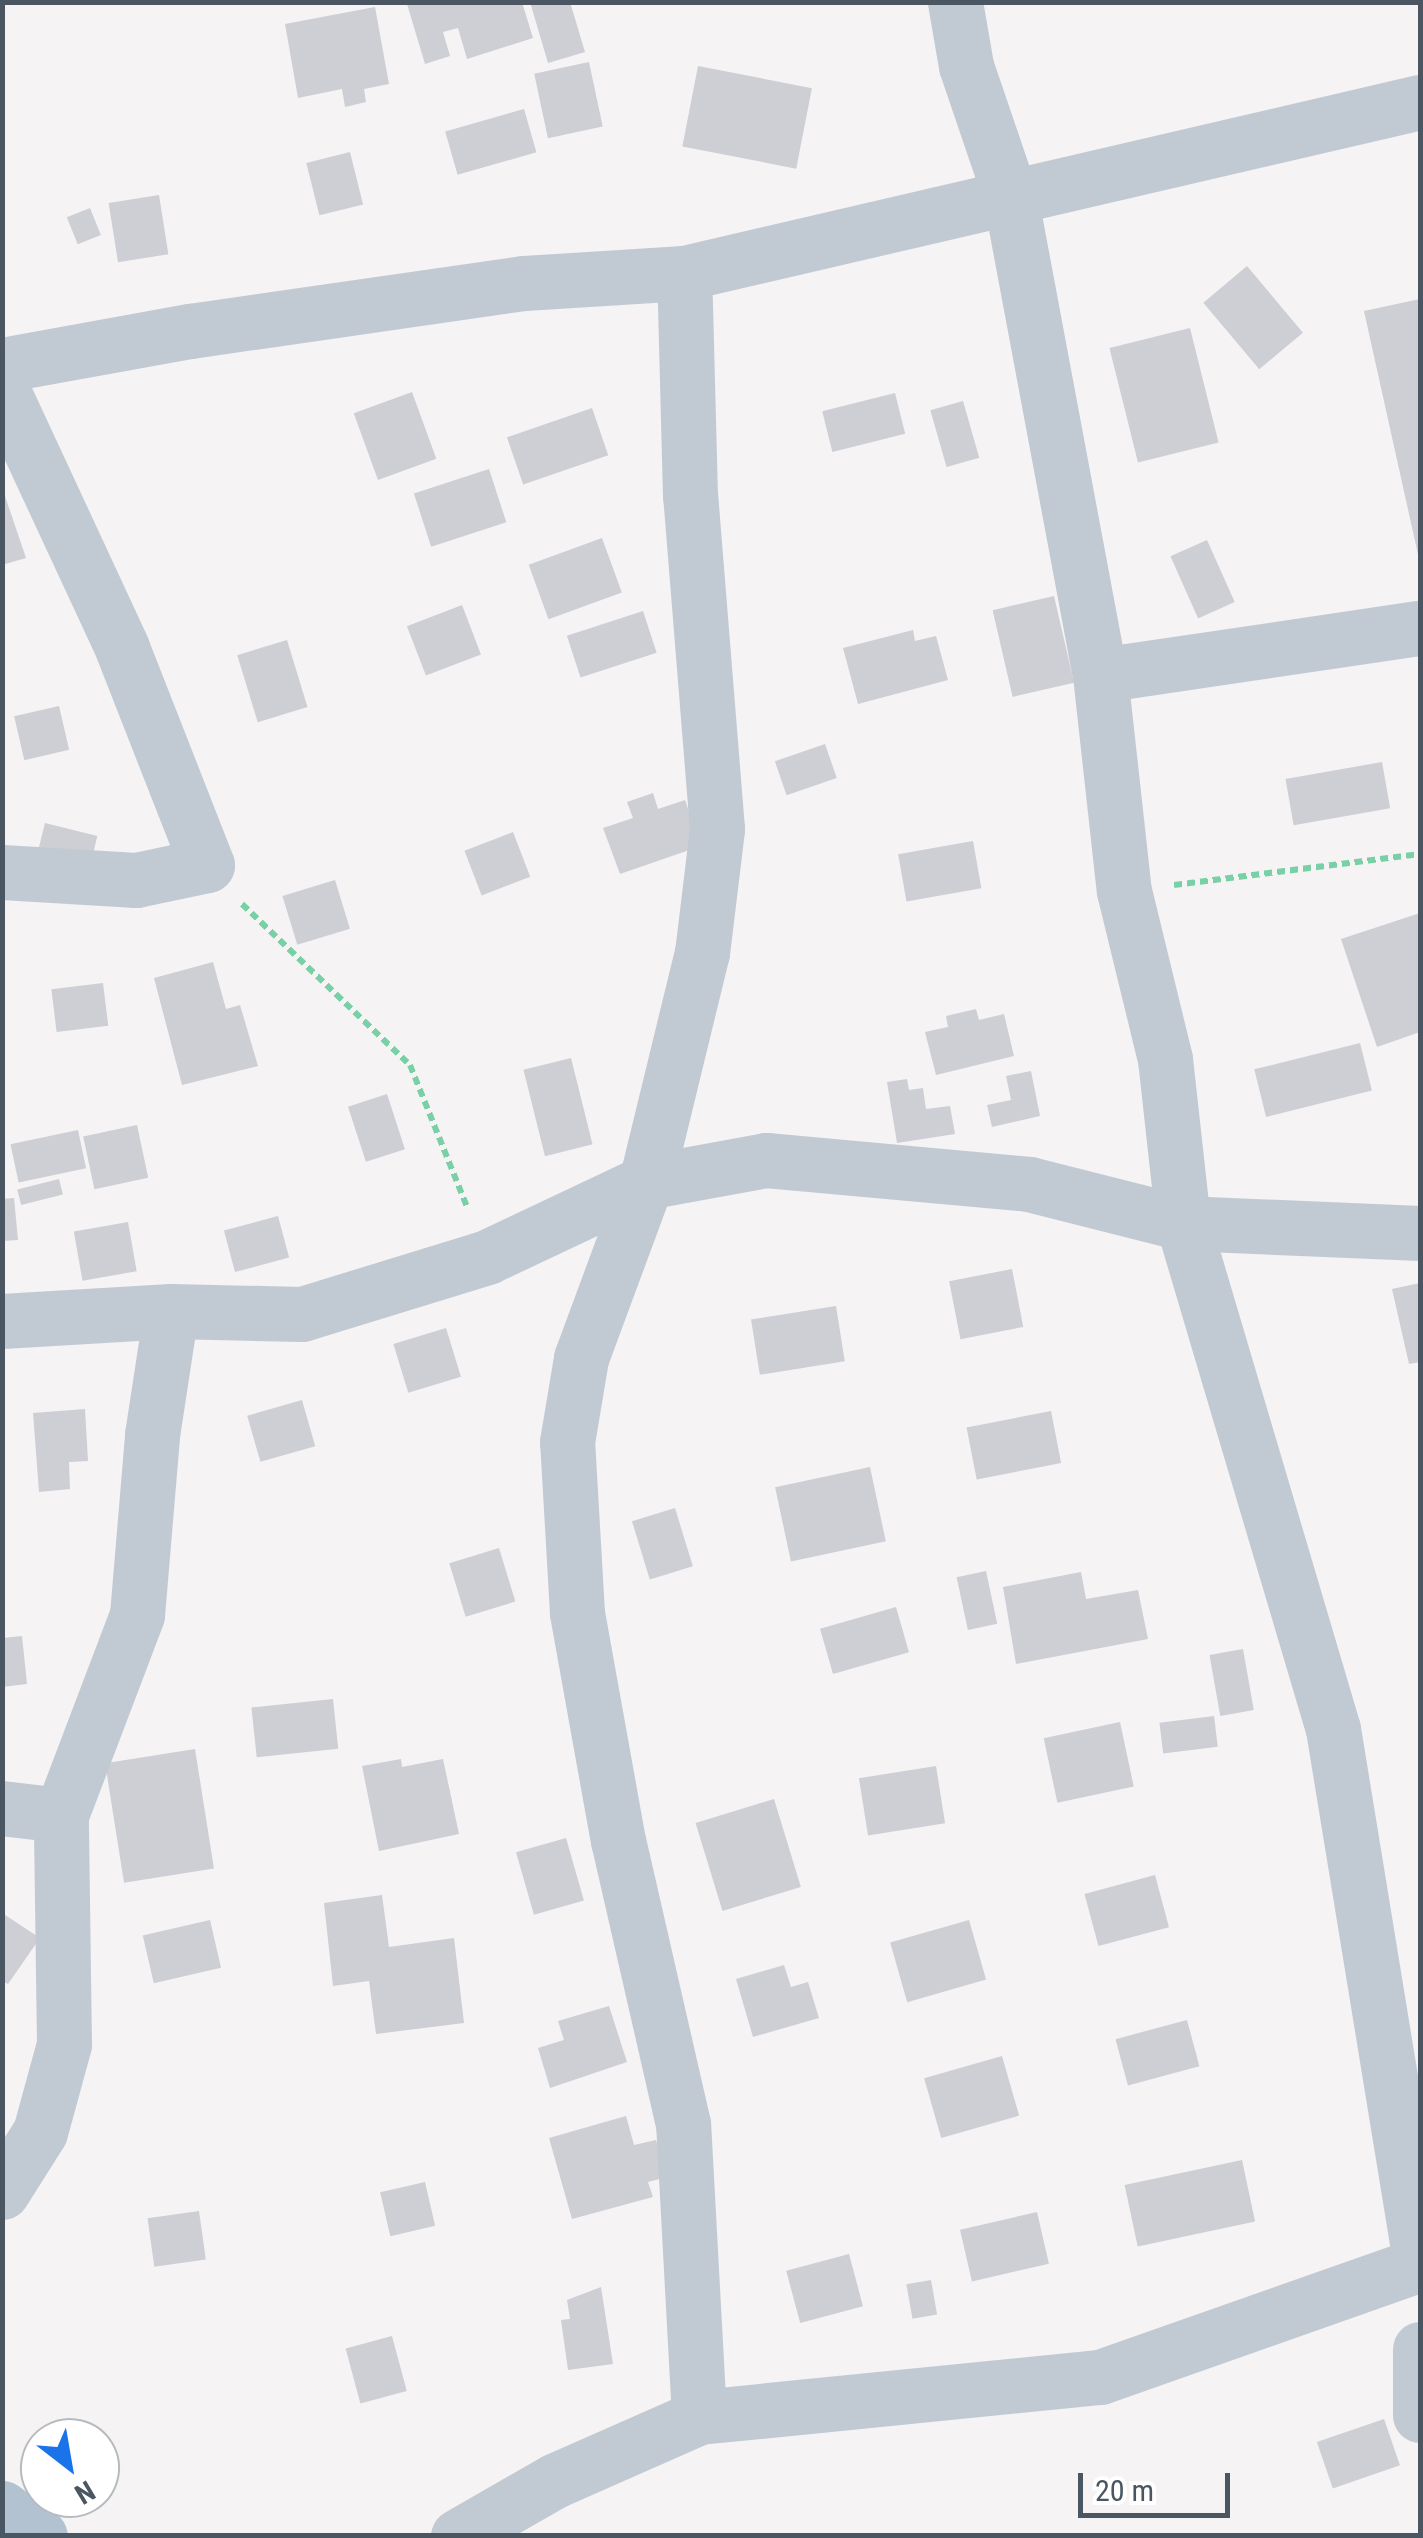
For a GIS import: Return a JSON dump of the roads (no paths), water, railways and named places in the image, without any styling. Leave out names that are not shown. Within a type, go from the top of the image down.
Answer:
[{"type":"main road","points":[[2,2508],[40,2536]]},
{"type":"street","points":[[458,2536],[554,2481],[699,2417],[1100,2377],[1420,2262],[1333,1730],[1183,1223],[1166,1059],[1124,891],[1100,675],[1010,195],[966,66],[955,2]]},
{"type":"street","points":[[2,365],[190,330],[524,283],[684,273],[1420,102]]},
{"type":"street","points":[[684,273],[690,496],[717,828],[702,953],[646,1182],[586,1342],[567,1442],[576,1613],[618,1840],[683,2124],[699,2417]]},
{"type":"street","points":[[2,388],[122,648],[207,865],[136,880],[2,872]]},
{"type":"street","points":[[1100,675],[1420,628]]},
{"type":"street","points":[[2,1321],[171,1310],[302,1314],[487,1256],[646,1182],[766,1160],[1029,1184],[1183,1223],[1420,1233]]},
{"type":"street","points":[[2,2192],[40,2132],[64,2044],[61,1814],[137,1615],[152,1435],[171,1310]]},
{"type":"street","points":[[2,1808],[61,1814]]},
{"type":"street","points":[[1420,2348],[1420,2414]]}]
